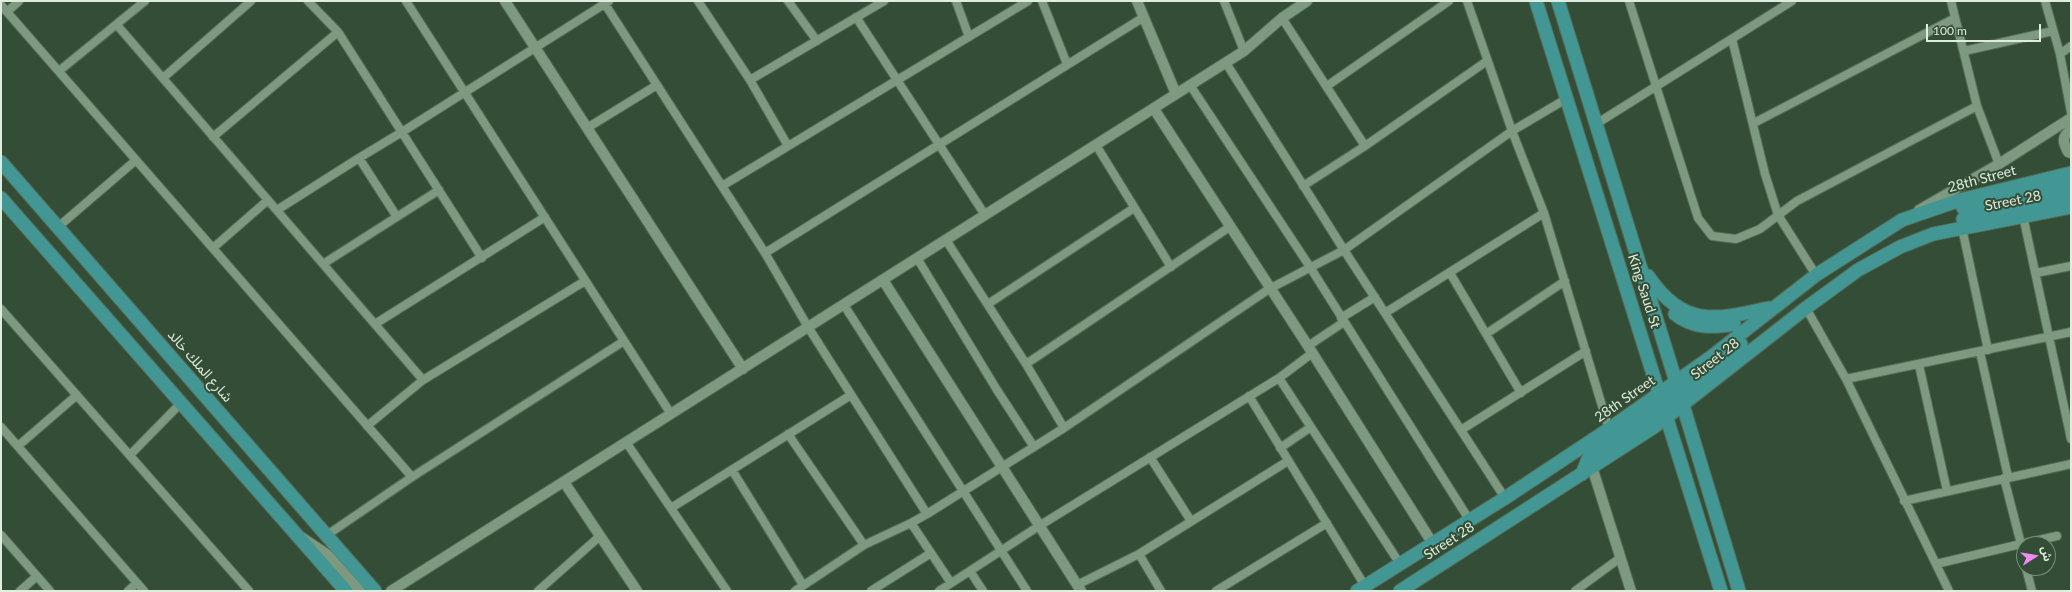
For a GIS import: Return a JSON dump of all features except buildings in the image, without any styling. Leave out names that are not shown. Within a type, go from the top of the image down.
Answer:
[{"type":"main road","name":"King Saud St","points":[[1536,1],[1721,591]]},
{"type":"main road","name":"King Saud St","points":[[1558,1],[1680,394],[1739,591]]},
{"type":"main road","name":"شارع الملك خالد","points":[[1,162],[375,591]]},
{"type":"main road","name":"28th Street","points":[[1361,588],[1506,498],[1609,429],[1664,406],[1680,394],[1757,320],[1816,275],[1902,220],[1960,200],[2071,173]]},
{"type":"main road","name":"28th Street","points":[[1902,220],[2071,185]]},
{"type":"main road","points":[[1933,234],[1943,225],[1951,222],[2071,195]]},
{"type":"main road","points":[[1,198],[346,591]]},
{"type":"main road","name":"Street 28","points":[[1664,406],[1806,308],[1858,270],[1900,247],[1933,234],[2071,207]]},
{"type":"main road","points":[[1639,263],[1657,289],[1670,302],[1688,313],[1706,317],[1722,318],[1777,305],[1774,316],[1765,325],[1680,394]]},
{"type":"main road","points":[[1649,294],[1679,317],[1702,326],[1718,326],[1757,320]]},
{"type":"main road","points":[[1587,471],[1588,458],[1595,452],[1664,406]]},
{"type":"main road","name":"Street 28","points":[[1400,591],[1587,471]]},
{"type":"street","points":[[7,12],[19,1]]},
{"type":"street","points":[[59,71],[145,1]]},
{"type":"street","points":[[163,78],[251,1]]},
{"type":"street","points":[[308,1],[338,32],[482,258]]},
{"type":"street","points":[[406,1],[671,414]]},
{"type":"street","points":[[505,1],[742,369]]},
{"type":"street","points":[[698,1],[750,80],[788,146]]},
{"type":"street","points":[[788,1],[817,41]]},
{"type":"street","points":[[750,80],[884,1]]},
{"type":"street","points":[[956,1],[969,37]]},
{"type":"street","points":[[722,186],[1028,1]]},
{"type":"street","points":[[1042,1],[1067,64]]},
{"type":"street","points":[[1137,1],[1176,94]]},
{"type":"street","points":[[1224,1],[1244,51]]},
{"type":"street","points":[[391,591],[1226,63],[1244,51],[1282,18],[1307,1]]},
{"type":"street","points":[[1327,86],[1449,1]]},
{"type":"street","points":[[1467,1],[1512,131],[1544,213],[1609,429]]},
{"type":"street","points":[[1629,1],[1655,87],[1698,218],[1712,236],[1736,239],[1760,229],[1797,201],[1977,106]]},
{"type":"street","points":[[1596,124],[1792,1]]},
{"type":"street","points":[[1951,1],[1977,106],[1999,164]]},
{"type":"street","points":[[2045,1],[2060,54],[2071,112]]},
{"type":"street","points":[[277,210],[465,93],[606,2],[657,85],[765,253],[808,327],[927,514]]},
{"type":"street","points":[[1,5],[412,477]]},
{"type":"street","points":[[765,253],[1144,16]]},
{"type":"street","points":[[856,17],[985,215]]},
{"type":"street","points":[[1282,18],[1365,146]]},
{"type":"street","points":[[1754,123],[1955,18]]},
{"type":"street","points":[[117,25],[424,380]]},
{"type":"street","points":[[1964,52],[2053,31]]},
{"type":"street","points":[[213,136],[338,32]]},
{"type":"street","points":[[1732,39],[1754,123],[1765,174],[1778,215],[1816,275]]},
{"type":"street","points":[[2060,54],[2071,46]]},
{"type":"street","points":[[1303,186],[1365,146],[1487,61]]},
{"type":"street","points":[[1226,63],[1344,250],[1506,498]]},
{"type":"street","points":[[587,128],[657,85]]},
{"type":"street","points":[[1190,85],[1310,266],[1470,521]]},
{"type":"street","points":[[795,591],[864,545],[911,523],[1002,468],[1064,428],[1269,289],[1310,266],[1344,250],[1512,131],[1566,99]]},
{"type":"street","points":[[1154,109],[1231,226],[1269,289],[1310,350],[1433,544]]},
{"type":"street","points":[[1902,220],[1999,164],[2071,118]]},
{"type":"street","points":[[2071,129],[2064,135],[2062,142],[2068,152],[2071,153]]},
{"type":"street","points":[[1096,145],[1171,267]]},
{"type":"street","points":[[359,158],[397,217]]},
{"type":"street","points":[[58,227],[136,160]]},
{"type":"street","points":[[323,264],[439,190]]},
{"type":"street","points":[[213,248],[268,200]]},
{"type":"street","points":[[988,304],[1134,208]]},
{"type":"street","points":[[1385,313],[1544,213]]},
{"type":"street","points":[[2024,216],[2049,337],[2067,400],[2071,439]]},
{"type":"street","points":[[375,324],[545,217]]},
{"type":"street","points":[[1026,364],[1231,226]]},
{"type":"street","points":[[1962,228],[2006,478],[2019,536]]},
{"type":"street","points":[[946,240],[1026,364],[1064,428]]},
{"type":"street","points":[[917,258],[997,390],[1034,447]]},
{"type":"street","points":[[2036,273],[2071,266]]},
{"type":"street","points":[[1450,273],[1520,393]]},
{"type":"street","points":[[883,280],[1079,588],[1139,554],[1288,461]]},
{"type":"street","points":[[367,426],[424,380],[585,281]]},
{"type":"street","points":[[1486,334],[1565,281]]},
{"type":"street","points":[[939,591],[1039,526],[1279,378],[1343,320],[1375,297]]},
{"type":"street","points":[[844,305],[1027,591]]},
{"type":"street","points":[[1806,308],[1846,379],[1949,591]]},
{"type":"street","points":[[1,309],[249,591]]},
{"type":"street","points":[[1846,379],[1919,365],[2071,332]]},
{"type":"street","points":[[327,535],[412,477],[624,341]]},
{"type":"street","points":[[1461,430],[1586,351]]},
{"type":"street","points":[[1919,365],[1947,491]]},
{"type":"street","points":[[1279,378],[1400,564]]},
{"type":"street","points":[[18,446],[77,395]]},
{"type":"street","points":[[671,508],[851,395]]},
{"type":"street","points":[[1249,396],[1327,523],[1361,588]]},
{"type":"street","points":[[130,454],[181,403]]},
{"type":"street","points":[[1,427],[144,591]]},
{"type":"street","points":[[1280,448],[1311,427]]},
{"type":"street","points":[[788,434],[864,545]]},
{"type":"street","points":[[626,442],[727,591]]},
{"type":"street","points":[[1150,458],[1191,522]]},
{"type":"street","points":[[1904,501],[2071,464]]},
{"type":"street","points":[[732,470],[803,585]]},
{"type":"street","points":[[1587,471],[1631,591]]},
{"type":"street","points":[[564,482],[637,591]]},
{"type":"street","points":[[911,523],[950,583]]},
{"type":"street","points":[[1216,591],[1327,523]]},
{"type":"street","points":[[296,534],[328,555],[360,591]]},
{"type":"street","points":[[1,535],[50,591]]},
{"type":"street","points":[[538,591],[600,536]]},
{"type":"street","points":[[1936,564],[2016,545]]},
{"type":"street","points":[[871,591],[931,553]]},
{"type":"street","points":[[1139,554],[1161,591]]},
{"type":"street","points":[[1575,591],[1620,558]]},
{"type":"street","points":[[970,571],[982,591]]},
{"type":"street","points":[[20,591],[36,576]]},
{"type":"street","points":[[2028,576],[2032,591]]},
{"type":"street","points":[[128,591],[137,583]]}]
